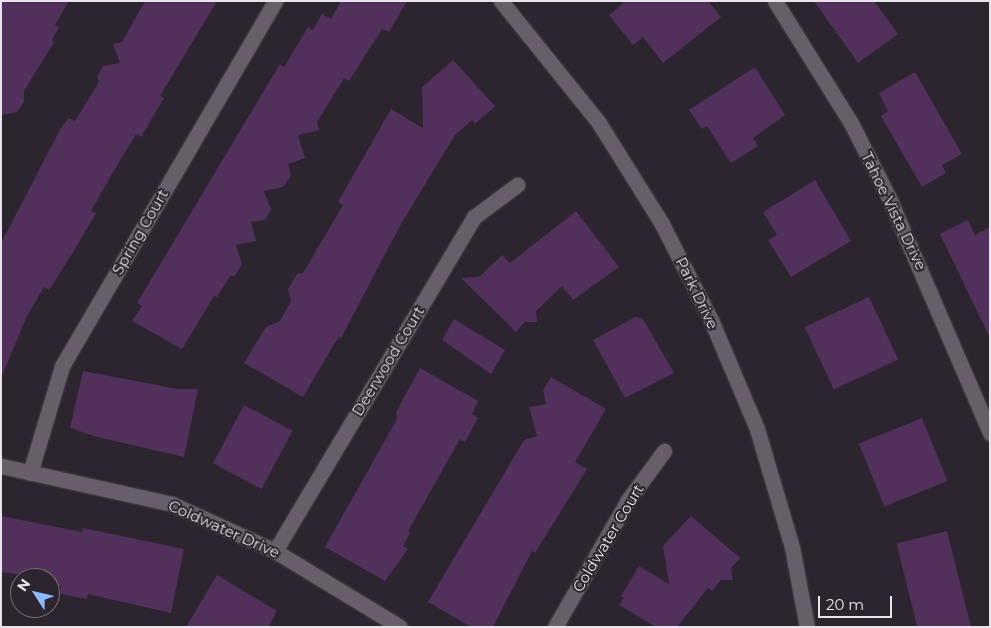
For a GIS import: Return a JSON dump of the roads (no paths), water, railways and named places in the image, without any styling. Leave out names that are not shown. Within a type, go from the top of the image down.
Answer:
[{"type":"street","name":"Spring Court","points":[[30,473],[62,366],[275,1]]},
{"type":"street","name":"Park Drive","points":[[501,1],[525,27],[599,123],[662,224],[711,320],[757,429],[792,547],[807,627]]},
{"type":"street","name":"Tahoe Vista Drive","points":[[775,1],[850,124],[890,198],[990,433]]},
{"type":"street","name":"Deerwood Court","points":[[275,551],[474,216],[517,186]]},
{"type":"street","name":"Coldwater Court","points":[[555,627],[628,500],[664,451]]},
{"type":"street","name":"Coldwater Drive","points":[[1,466],[172,504],[275,551],[400,627]]}]
